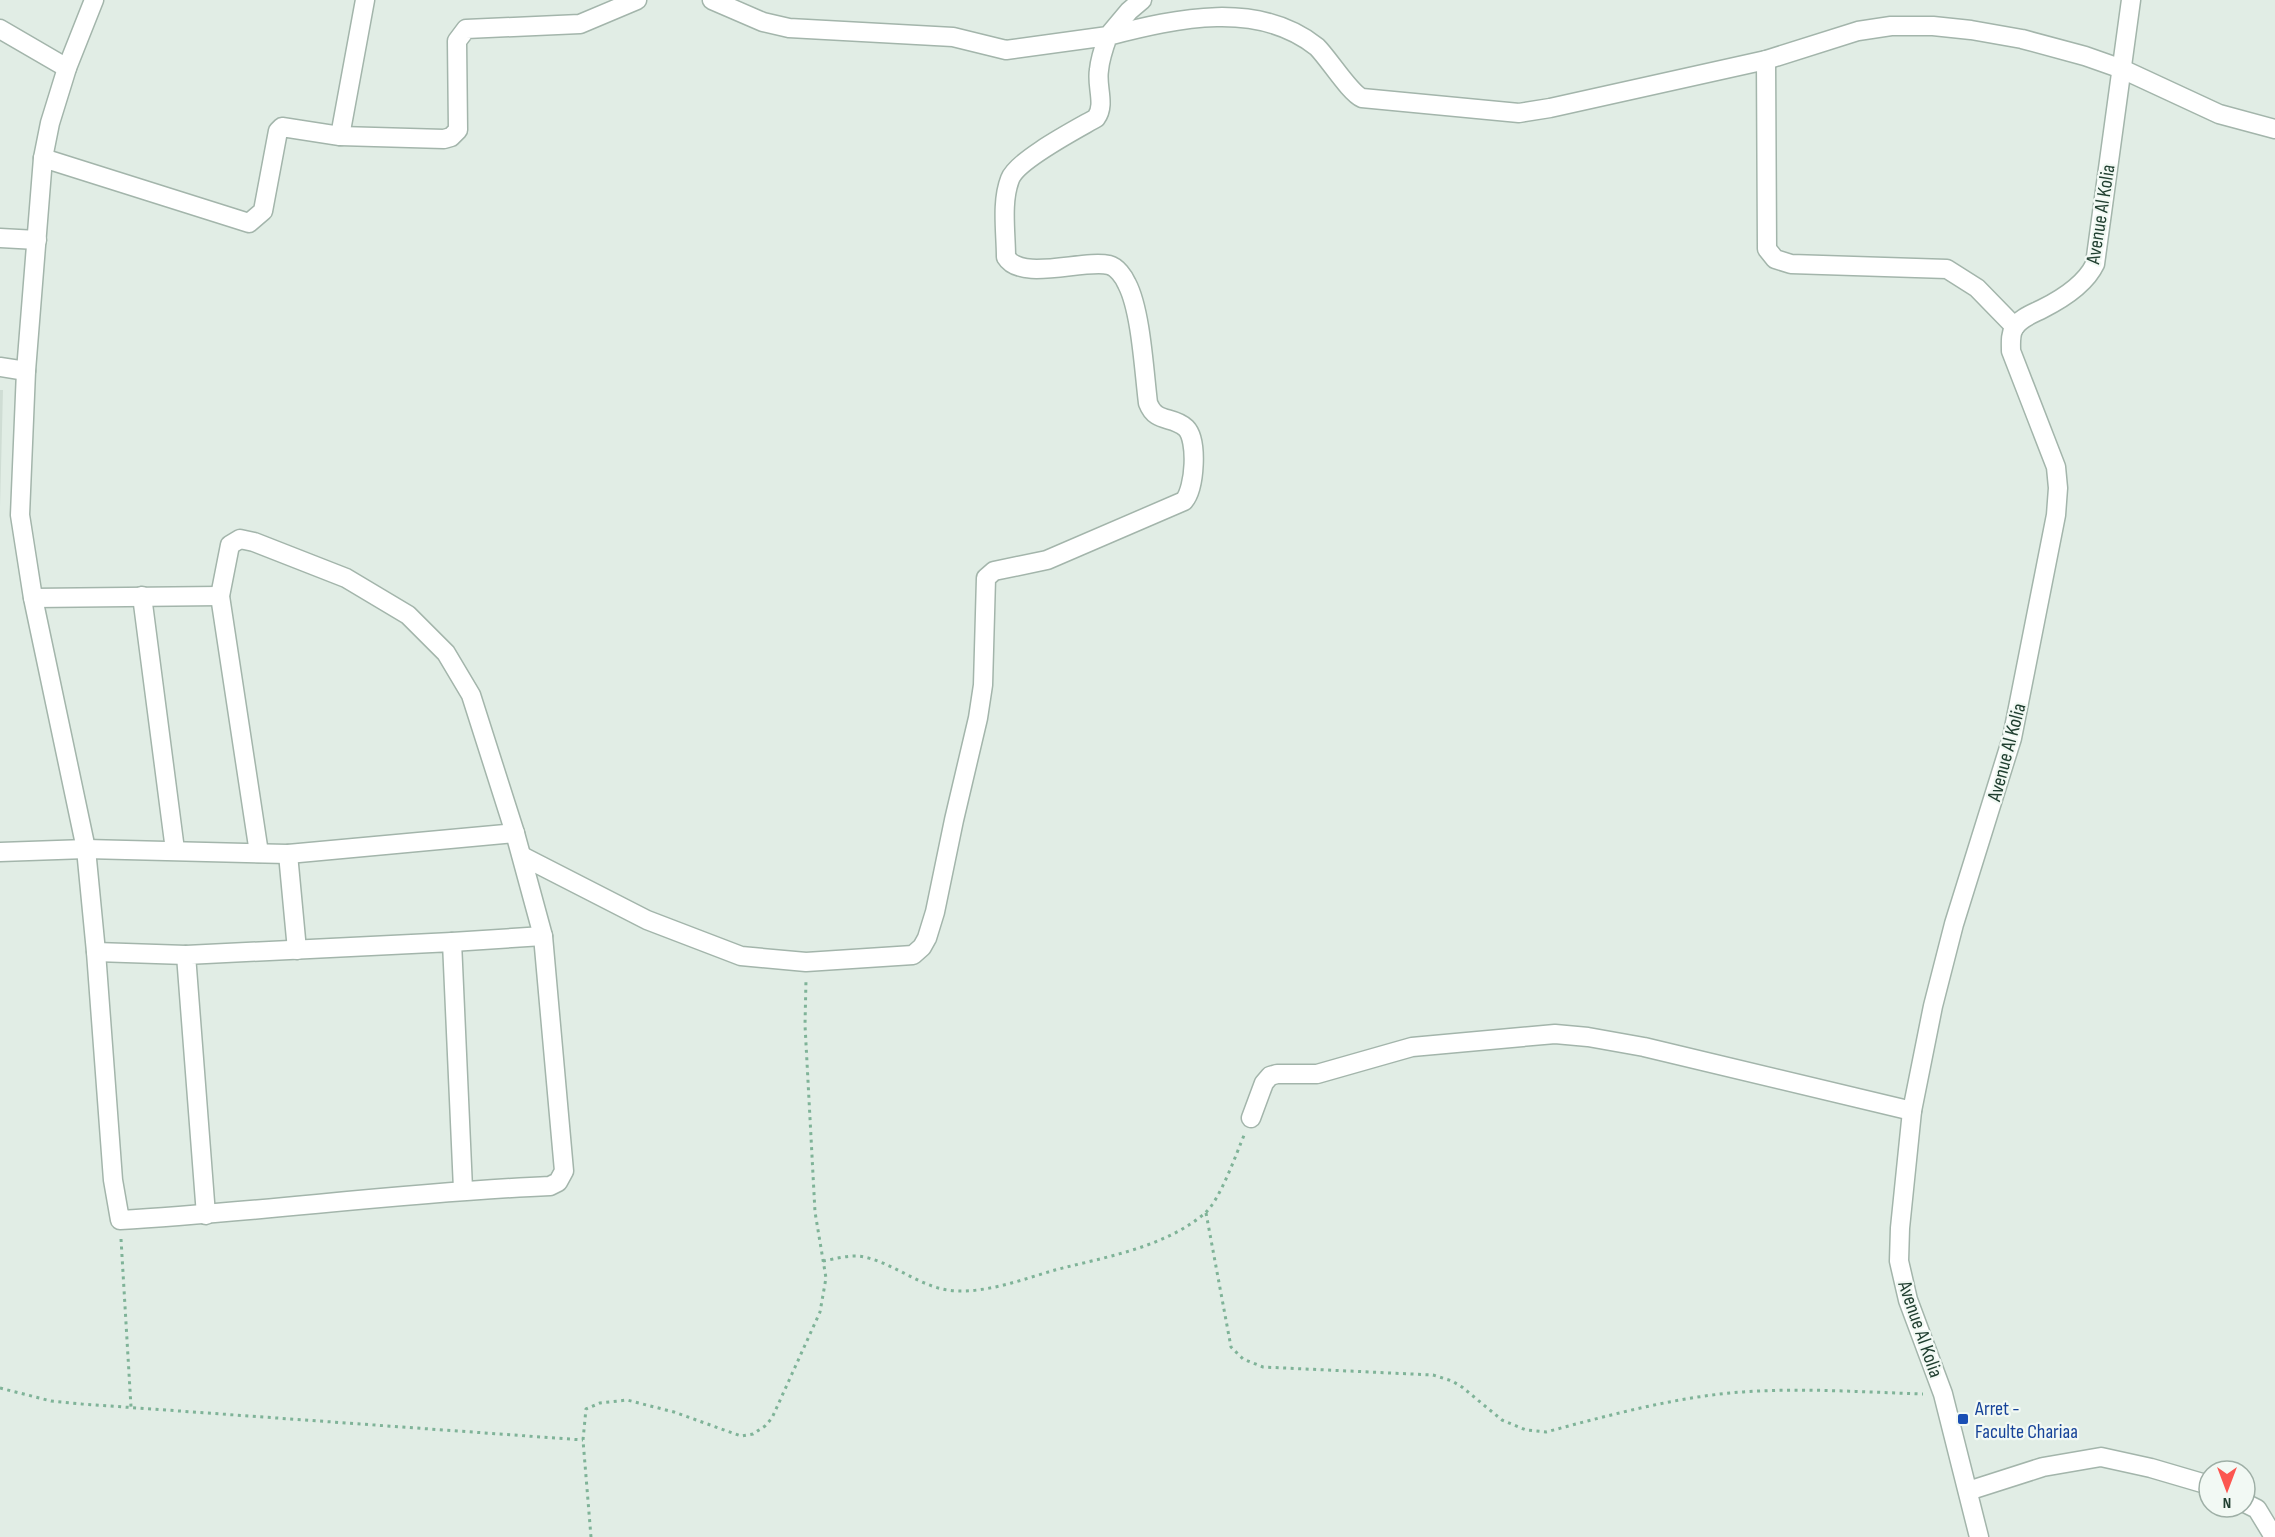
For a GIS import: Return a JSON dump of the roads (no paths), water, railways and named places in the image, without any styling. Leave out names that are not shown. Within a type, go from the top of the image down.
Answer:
[{"type":"street","points":[[94,0],[67,68],[50,123],[43,158],[26,371],[20,515],[33,598],[86,849],[113,1180],[120,1221],[206,1215],[463,1189],[550,1186],[558,1182],[564,1171],[543,936],[515,832],[471,695],[446,653],[408,615],[346,578],[254,542],[240,539],[230,545],[220,596],[259,853]]},
{"type":"street","points":[[340,136],[365,0]]},
{"type":"street","points":[[43,158],[249,223],[263,211],[278,131],[282,127],[340,136],[444,139],[451,137],[458,130],[457,41],[466,29],[580,24],[637,0]]},
{"type":"street","points":[[712,0],[763,22],[789,28],[953,38],[1006,50],[1108,36],[1186,17],[1236,13],[1259,15],[1282,22],[1301,34],[1341,74],[1355,95],[1362,98],[1519,113],[1766,60],[1858,31],[1891,26],[1934,26],[2022,39],[2122,69],[2219,114],[2275,129]]},
{"type":"street","points":[[522,856],[647,920],[741,956],[806,962],[913,955],[918,952],[927,938],[936,912],[954,820],[978,718],[983,685],[985,586],[988,574],[1047,560],[1184,501],[1192,487],[1194,466],[1188,431],[1184,426],[1155,416],[1148,403],[1135,304],[1118,270],[1110,265],[1089,264],[1038,269],[1020,267],[1010,263],[1006,257],[1007,195],[1010,177],[1020,165],[1096,118],[1102,107],[1098,91],[1098,71],[1108,36],[1129,11],[1142,0]]},
{"type":"street","name":"Avenue Al Kolia","points":[[1978,1537],[1943,1394],[1908,1300],[1899,1261],[1912,1111],[1933,1006],[1954,924],[2012,738],[2056,515],[2058,488],[2056,467],[2011,351],[2011,338],[2014,327],[2021,320],[2048,306],[2081,284],[2090,275],[2095,264],[2131,0]]},
{"type":"street","points":[[0,29],[67,68]]},
{"type":"street","points":[[1766,60],[1767,249],[1774,259],[1791,264],[1947,270],[1977,288],[2014,327]]},
{"type":"street","points":[[0,238],[37,240]]},
{"type":"street","points":[[0,367],[26,371]]},
{"type":"street","points":[[142,596],[175,850]]},
{"type":"street","points":[[33,598],[220,596]]},
{"type":"street","points":[[0,852],[86,849],[288,854],[515,832]]},
{"type":"street","points":[[288,854],[297,950]]},
{"type":"street","points":[[96,952],[186,955],[543,936]]},
{"type":"street","points":[[452,942],[463,1189]]},
{"type":"street","points":[[186,955],[206,1215]]},
{"type":"street","points":[[1251,1118],[1264,1083],[1270,1076],[1277,1074],[1317,1074],[1412,1047],[1555,1034],[1588,1037],[1644,1047],[1912,1111]]},
{"type":"street","points":[[1968,1491],[2043,1467],[2100,1457],[2151,1468],[2197,1481]]},
{"type":"street","points":[[2257,1509],[2274,1537]]},
{"type":"place","name":"Arret - Faculte Chariaa","points":[[1963,1419]]}]
